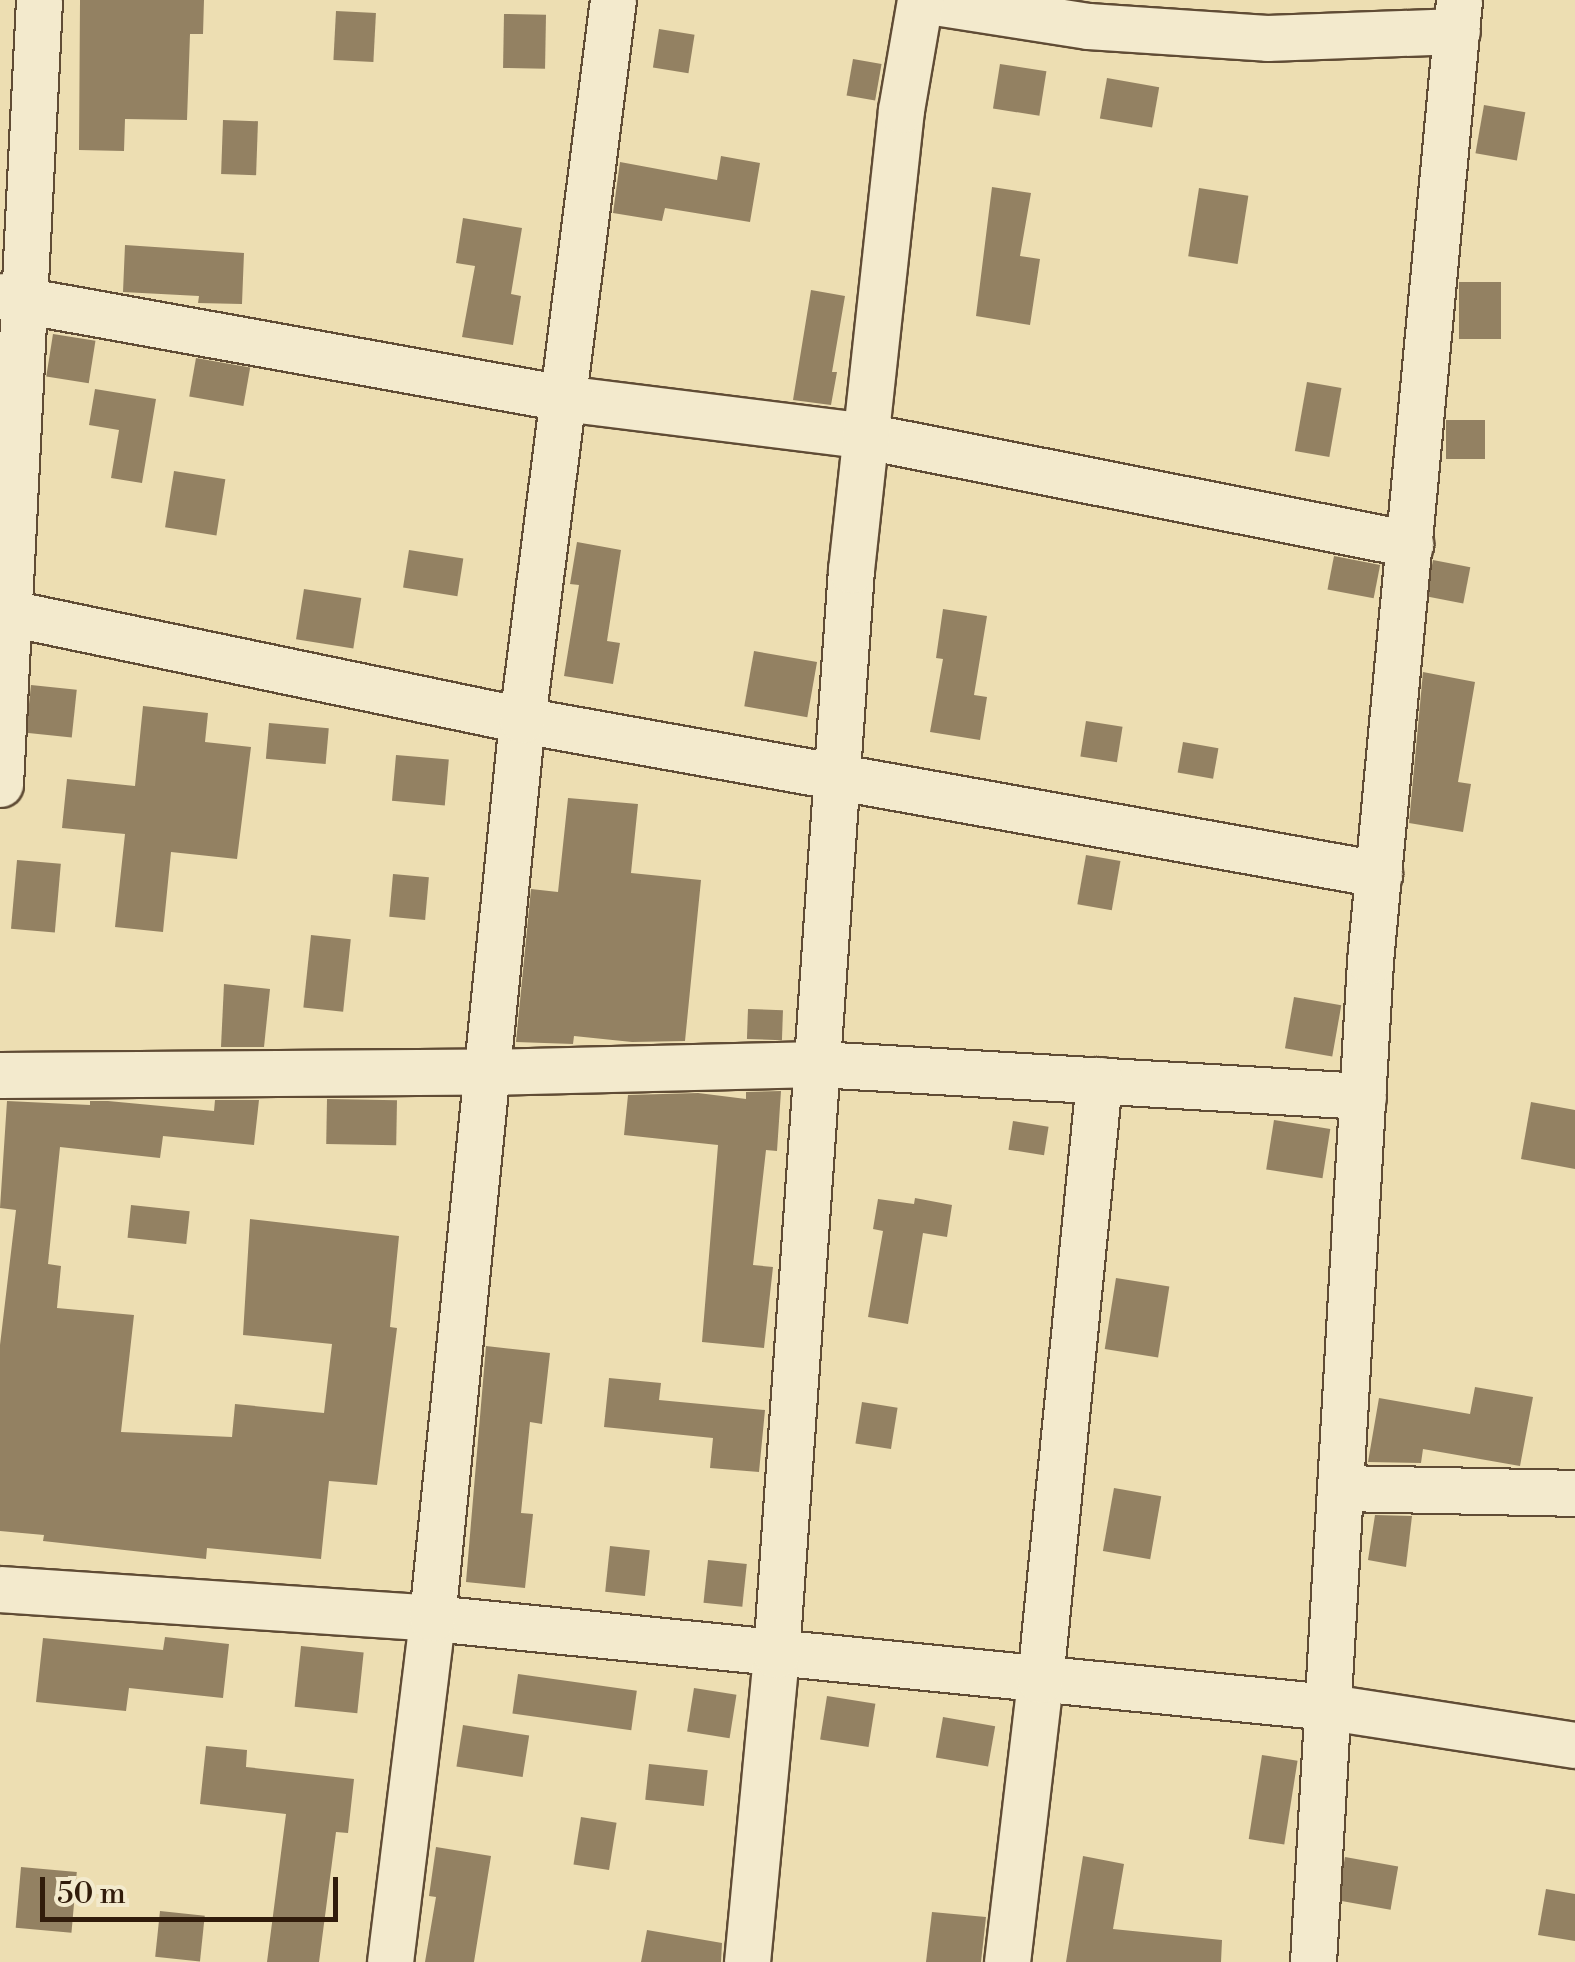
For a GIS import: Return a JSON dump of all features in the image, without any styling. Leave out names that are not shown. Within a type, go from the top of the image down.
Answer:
[{"type":"street","points":[[0,784],[13,298],[39,0]]},
{"type":"street","points":[[390,1962],[432,1618],[522,720],[613,0]]},
{"type":"street","points":[[747,1962],[776,1655],[837,776],[866,436],[901,110],[921,0],[1088,26],[1267,38],[1458,16],[1410,544],[1392,698],[1363,1096],[1313,1962]]},
{"type":"street","points":[[13,298],[562,398],[866,436],[1410,544]]},
{"type":"street","points":[[6,612],[522,720],[1379,874]]},
{"type":"street","points":[[0,1075],[486,1072],[818,1064],[1363,1096]]},
{"type":"street","points":[[1006,1962],[1040,1680],[1098,1080]]},
{"type":"street","points":[[1341,1488],[1575,1493]]},
{"type":"street","points":[[0,1588],[432,1618],[1330,1707],[1575,1746]]},
{"type":"building","points":[[80,0],[204,0],[203,34],[190,34],[187,120],[125,119],[124,151],[79,150]]},
{"type":"building","points":[[336,11],[376,13],[373,62],[333,60]]},
{"type":"building","points":[[504,14],[546,15],[545,69],[503,68]]},
{"type":"building","points":[[659,29],[695,35],[688,73],[653,68]]},
{"type":"building","points":[[853,59],[882,64],[875,100],[847,95]]},
{"type":"building","points":[[1000,64],[1046,71],[1039,116],[993,108]]},
{"type":"building","points":[[1107,78],[1159,87],[1152,128],[1100,118]]},
{"type":"building","points":[[1484,105],[1525,112],[1517,161],[1475,153]]},
{"type":"building","points":[[223,120],[258,121],[256,175],[221,174]]},
{"type":"building","points":[[721,156],[760,163],[750,222],[665,208],[662,221],[613,213],[620,162],[717,180]]},
{"type":"building","points":[[992,187],[1031,193],[1020,256],[1040,259],[1030,325],[976,316]]},
{"type":"building","points":[[1199,188],[1248,196],[1238,264],[1188,256]]},
{"type":"building","points":[[463,218],[522,228],[511,294],[521,296],[513,345],[462,337],[475,266],[456,263]]},
{"type":"building","points":[[125,245],[244,253],[242,304],[198,303],[199,296],[123,292]]},
{"type":"building","points":[[1459,282],[1501,282],[1501,339],[1459,339]]},
{"type":"building","points":[[811,290],[845,296],[832,372],[837,372],[831,405],[793,400]]},
{"type":"building","points":[[53,334],[95,341],[89,383],[46,376]]},
{"type":"building","points":[[196,358],[250,368],[243,406],[189,396]]},
{"type":"building","points":[[1307,382],[1341,388],[1329,457],[1295,451]]},
{"type":"building","points":[[95,389],[156,399],[142,483],[111,478],[119,430],[89,425]]},
{"type":"building","points":[[1446,420],[1485,420],[1485,459],[1446,459]]},
{"type":"building","points":[[174,471],[225,479],[216,535],[165,527]]},
{"type":"building","points":[[577,542],[621,550],[607,641],[620,643],[613,684],[564,676],[579,585],[570,584]]},
{"type":"building","points":[[409,550],[463,559],[457,596],[403,588]]},
{"type":"building","points":[[1334,556],[1380,565],[1374,598],[1328,589]]},
{"type":"building","points":[[1433,560],[1470,567],[1463,604],[1426,596]]},
{"type":"building","points":[[304,589],[361,598],[353,648],[296,639]]},
{"type":"building","points":[[943,609],[987,616],[974,695],[987,697],[980,740],[930,732],[943,659],[936,658]]},
{"type":"building","points":[[754,651],[817,662],[807,717],[744,706]]},
{"type":"building","points":[[1423,672],[1475,682],[1458,782],[1471,784],[1463,832],[1409,823]]},
{"type":"building","points":[[31,685],[77,690],[72,738],[26,733]]},
{"type":"building","points":[[143,706],[208,713],[205,742],[251,747],[237,859],[171,852],[163,932],[115,927],[125,834],[62,828],[67,779],[135,786]]},
{"type":"building","points":[[1086,721],[1123,727],[1117,762],[1080,757]]},
{"type":"building","points":[[269,723],[329,728],[326,764],[266,759]]},
{"type":"building","points":[[1183,742],[1218,748],[1213,779],[1178,773]]},
{"type":"building","points":[[396,755],[449,760],[445,805],[392,801]]},
{"type":"building","points":[[568,798],[638,804],[631,873],[701,880],[685,1041],[632,1042],[574,1036],[573,1044],[516,1042],[531,889],[558,892]]},
{"type":"building","points":[[1086,855],[1120,861],[1112,910],[1077,904]]},
{"type":"building","points":[[17,860],[61,864],[55,933],[11,929]]},
{"type":"building","points":[[393,874],[429,877],[425,920],[389,917]]},
{"type":"building","points":[[311,935],[351,939],[343,1012],[303,1008]]},
{"type":"building","points":[[224,984],[270,989],[264,1047],[221,1047]]},
{"type":"building","points":[[1294,997],[1341,1005],[1332,1057],[1285,1048]]},
{"type":"building","points":[[748,1009],[783,1010],[782,1040],[747,1039]]},
{"type":"building","points":[[781,1091],[777,1151],[766,1150],[753,1265],[773,1267],[764,1348],[702,1342],[718,1145],[624,1135],[628,1095],[698,1093],[746,1099],[746,1092]]},
{"type":"building","points":[[327,1099],[397,1100],[396,1145],[326,1144]]},
{"type":"building","points":[[215,1100],[259,1100],[254,1145],[163,1136],[160,1158],[60,1147],[48,1264],[61,1266],[57,1308],[134,1315],[121,1432],[232,1437],[235,1404],[324,1413],[332,1344],[243,1335],[250,1219],[399,1236],[390,1327],[397,1328],[377,1485],[329,1481],[321,1559],[207,1548],[206,1559],[43,1541],[44,1535],[0,1531],[0,1345],[16,1210],[0,1208],[7,1101],[90,1105],[90,1101],[108,1101],[214,1111]]},
{"type":"building","points":[[1531,1102],[1575,1110],[1575,1169],[1521,1159]]},
{"type":"building","points":[[1274,1120],[1330,1129],[1322,1178],[1266,1169]]},
{"type":"building","points":[[1013,1121],[1049,1127],[1044,1155],[1008,1150]]},
{"type":"building","points":[[915,1198],[952,1205],[947,1237],[923,1233],[908,1324],[868,1317],[883,1231],[873,1229],[878,1199],[914,1204]]},
{"type":"building","points":[[131,1205],[190,1211],[186,1244],[128,1238]]},
{"type":"building","points":[[1116,1278],[1169,1286],[1158,1358],[1105,1349]]},
{"type":"building","points":[[486,1346],[550,1353],[542,1424],[530,1422],[521,1513],[533,1514],[525,1588],[466,1582]]},
{"type":"building","points":[[609,1378],[661,1383],[659,1400],[765,1410],[759,1472],[710,1468],[713,1438],[604,1427]]},
{"type":"building","points":[[1475,1387],[1533,1397],[1520,1466],[1423,1449],[1421,1463],[1368,1462],[1379,1398],[1470,1414]]},
{"type":"building","points":[[862,1402],[898,1408],[891,1449],[855,1443]]},
{"type":"building","points":[[1114,1488],[1161,1496],[1150,1559],[1103,1551]]},
{"type":"building","points":[[1375,1515],[1412,1516],[1406,1567],[1368,1560]]},
{"type":"building","points":[[610,1546],[650,1550],[645,1596],[605,1592]]},
{"type":"building","points":[[708,1560],[747,1564],[742,1607],[704,1603]]},
{"type":"building","points":[[165,1637],[229,1644],[223,1698],[129,1688],[126,1711],[36,1702],[43,1638],[163,1650]]},
{"type":"building","points":[[301,1646],[364,1653],[357,1713],[295,1707]]},
{"type":"building","points":[[518,1674],[637,1691],[631,1730],[512,1714]]},
{"type":"building","points":[[694,1688],[736,1695],[730,1738],[687,1731]]},
{"type":"building","points":[[827,1696],[875,1704],[869,1747],[820,1739]]},
{"type":"building","points":[[943,1717],[995,1726],[988,1767],[936,1757]]},
{"type":"building","points":[[463,1725],[529,1735],[523,1777],[456,1766]]},
{"type":"building","points":[[206,1746],[247,1750],[246,1767],[354,1779],[348,1833],[336,1832],[319,1962],[267,1962],[286,1814],[200,1804]]},
{"type":"building","points":[[1262,1755],[1298,1761],[1284,1845],[1249,1839]]},
{"type":"building","points":[[649,1764],[708,1770],[704,1806],[645,1800]]},
{"type":"building","points":[[581,1817],[617,1823],[609,1870],[573,1864]]},
{"type":"building","points":[[436,1847],[491,1856],[474,1962],[425,1962],[436,1897],[429,1896]]},
{"type":"building","points":[[1083,1856],[1124,1864],[1113,1929],[1222,1940],[1221,1962],[1066,1962]]},
{"type":"building","points":[[1345,1857],[1398,1866],[1391,1910],[1337,1900]]},
{"type":"building","points":[[21,1867],[77,1872],[71,1933],[16,1928]]},
{"type":"building","points":[[1546,1889],[1575,1894],[1575,1941],[1538,1935]]},
{"type":"building","points":[[160,1911],[205,1916],[200,1961],[155,1957]]},
{"type":"building","points":[[932,1912],[986,1917],[981,1962],[926,1962]]},
{"type":"building","points":[[647,1930],[722,1943],[721,1962],[641,1962]]}]
